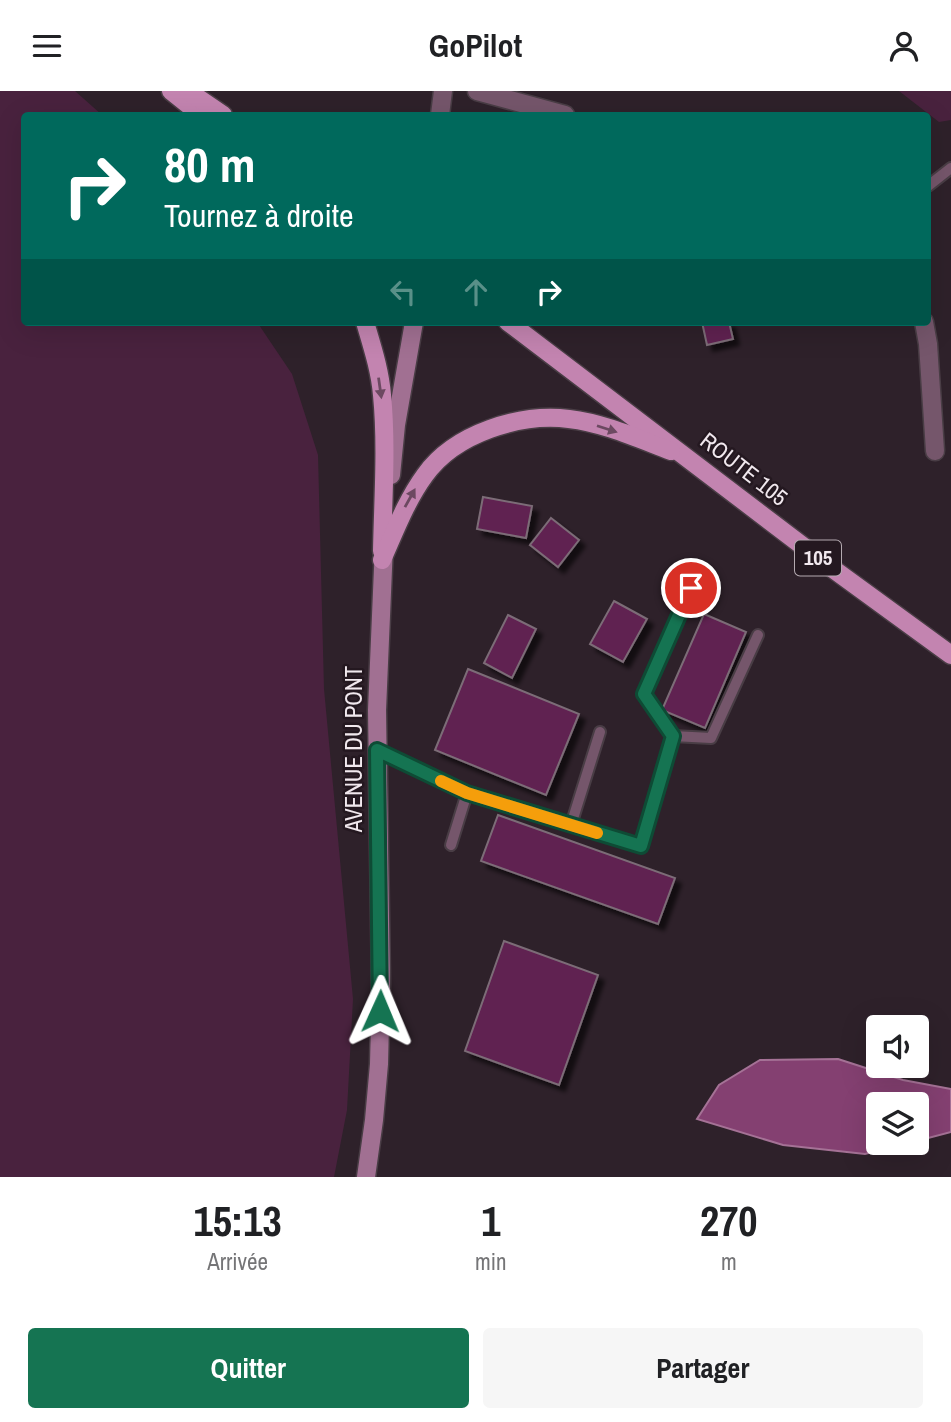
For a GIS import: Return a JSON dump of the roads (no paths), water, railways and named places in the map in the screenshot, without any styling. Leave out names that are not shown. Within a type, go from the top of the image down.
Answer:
[{"type":"main road","points":[[171,91],[197,112]]},
{"type":"main road","points":[[188,91],[219,112]]},
{"type":"main road","points":[[366,326],[382,394],[382,560]]},
{"type":"main road","name":"AVENUE DU PONT","points":[[366,1177],[374,1121],[381,984],[377,750],[382,560],[396,425],[413,326]]},
{"type":"main road","name":"ROUTE 105","points":[[513,326],[829,566],[951,655]]},
{"type":"main road","points":[[382,560],[409,499],[427,472],[450,450],[479,434],[512,423],[537,419],[569,419],[601,426],[688,457]]},
{"type":"street","points":[[440,112],[443,91]]},
{"type":"street","points":[[477,91],[554,112]]},
{"type":"street","points":[[925,326],[936,451]]},
{"type":"lane","points":[[931,184],[951,168]]},
{"type":"lane","points":[[673,736],[644,694],[691,588]]},
{"type":"lane","points":[[673,736],[711,738],[758,635]]},
{"type":"lane","points":[[570,825],[600,732]]},
{"type":"lane","points":[[377,750],[467,793],[641,846],[673,736]]},
{"type":"lane","points":[[451,845],[467,793]]}]
